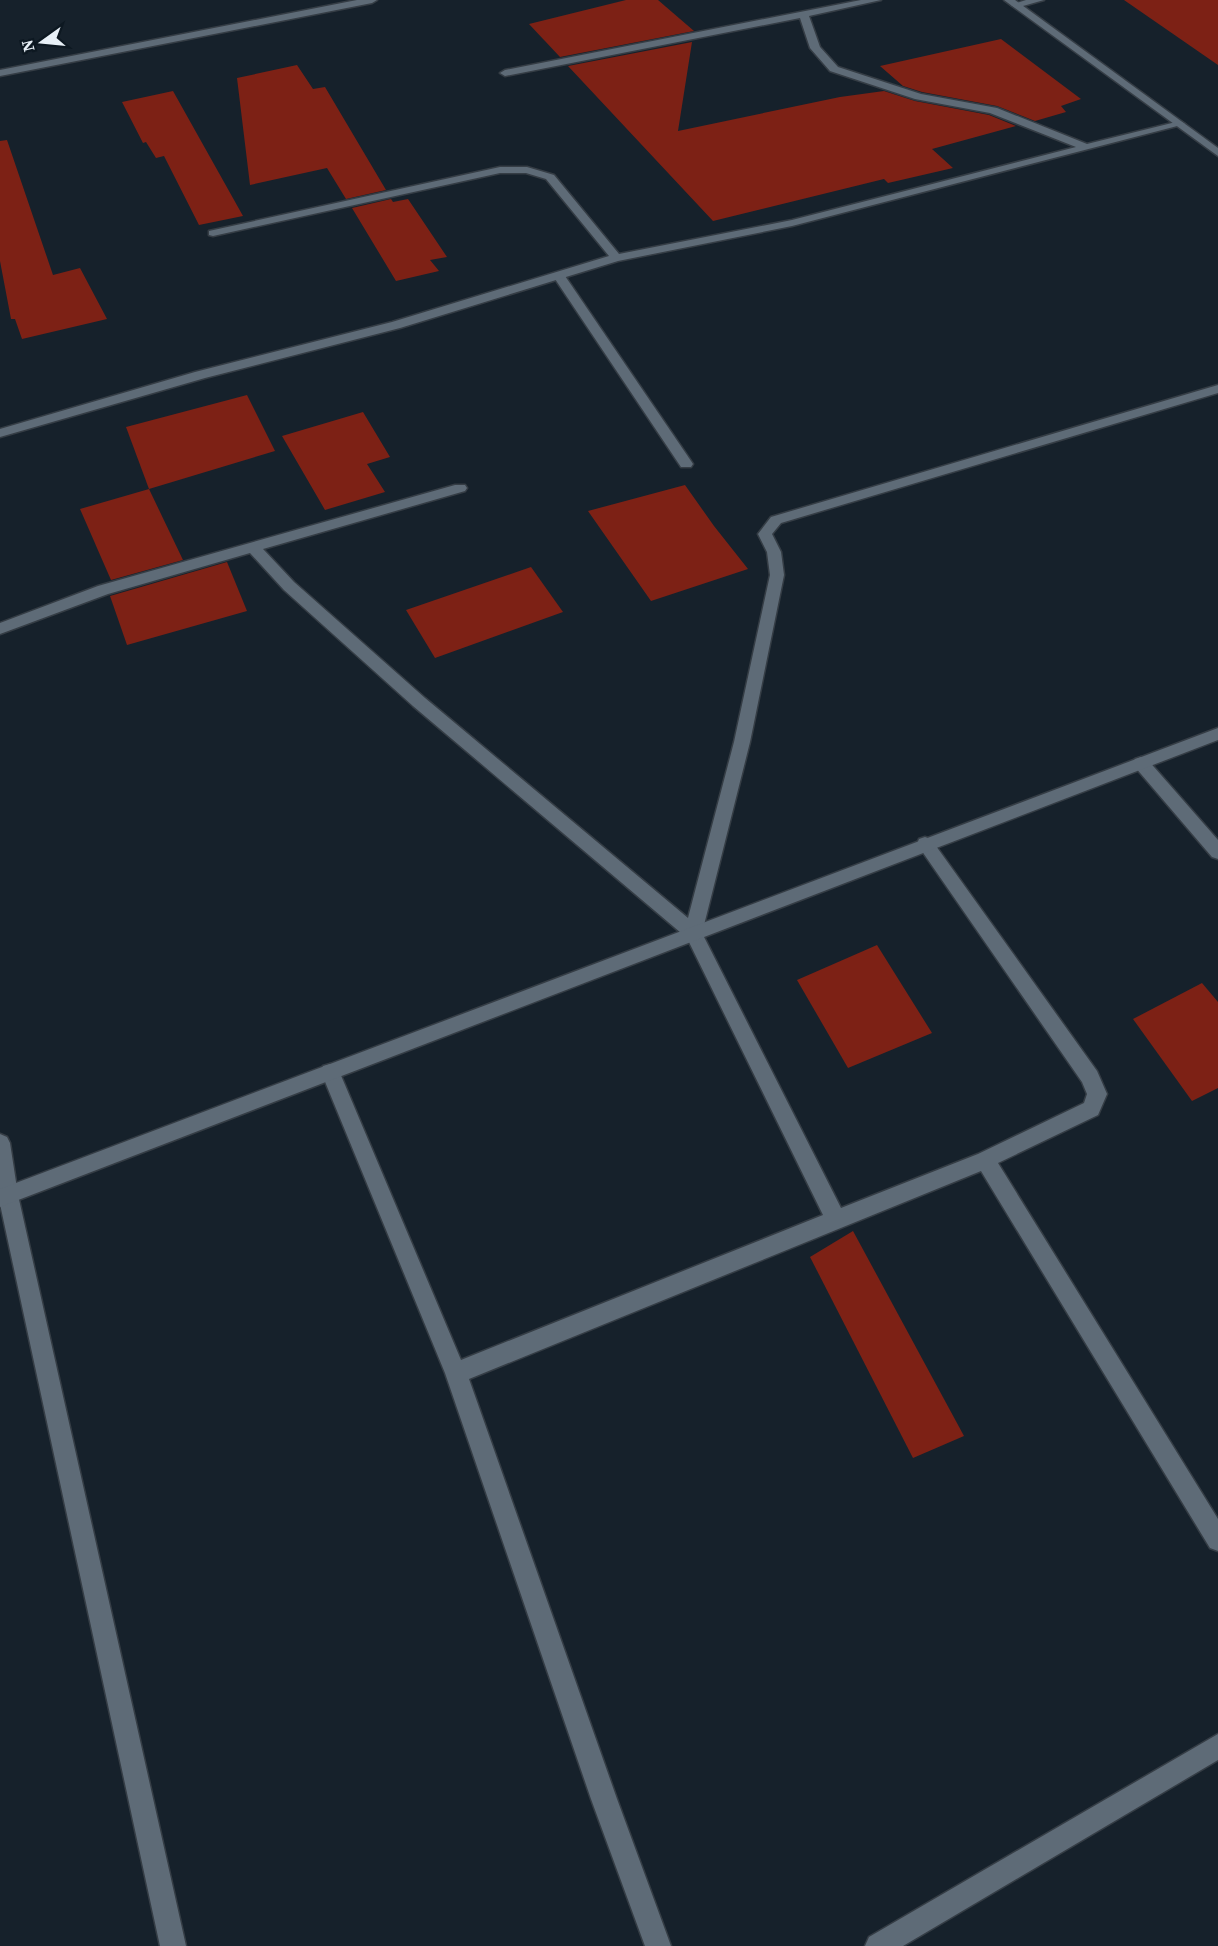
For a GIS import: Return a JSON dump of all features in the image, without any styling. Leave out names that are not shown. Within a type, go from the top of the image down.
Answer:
[{"type":"street","points":[[0,73],[372,0]]},
{"type":"street","points":[[505,73],[876,0]]},
{"type":"street","points":[[1013,3],[1039,0]]},
{"type":"street","points":[[1013,3],[1218,153]]},
{"type":"street","points":[[804,15],[815,48],[834,69],[919,97],[993,110],[1087,148]]},
{"type":"street","points":[[0,433],[200,375],[396,325],[616,258],[792,223],[1180,124]]},
{"type":"street","points":[[213,233],[500,170],[527,170],[550,177],[616,258]]},
{"type":"street","points":[[559,276],[686,464]]},
{"type":"street","points":[[693,933],[741,742],[777,575],[774,552],[765,534],[776,520],[1218,389]]},
{"type":"street","points":[[0,628],[103,590],[460,488]]},
{"type":"street","points":[[253,547],[289,586],[419,702],[693,933],[836,1220]]},
{"type":"street","points":[[4,1196],[925,844],[1218,735]]},
{"type":"street","points":[[1141,763],[1218,852]]},
{"type":"street","points":[[456,1373],[985,1160],[1091,1108],[1097,1094],[1090,1077],[925,844]]},
{"type":"street","points":[[330,1072],[456,1373],[604,1799],[658,1946]]},
{"type":"street","points":[[0,1143],[4,1196],[173,1946]]},
{"type":"street","points":[[985,1160],[1218,1540]]},
{"type":"street","points":[[878,1946],[1218,1746]]},
{"type":"building","points":[[626,0],[658,0],[694,31],[560,57],[529,24]]},
{"type":"building","points":[[1124,0],[1218,0],[1218,65]]},
{"type":"building","points":[[1001,39],[1081,99],[1061,106],[1066,112],[1035,121],[997,106],[922,92],[903,86],[880,66]]},
{"type":"building","points":[[692,42],[678,131],[840,97],[884,91],[915,101],[989,115],[1016,126],[932,149],[953,168],[888,183],[884,179],[713,221],[568,66]]},
{"type":"building","points":[[297,65],[313,89],[325,87],[386,190],[346,199],[327,168],[250,185],[237,78]]},
{"type":"building","points":[[173,91],[243,216],[199,225],[164,156],[156,158],[146,142],[143,143],[122,102]]},
{"type":"building","points":[[7,140],[53,275],[80,268],[107,319],[22,339],[15,319],[11,319],[0,261],[0,141]]},
{"type":"building","points":[[391,199],[393,202],[408,199],[447,257],[430,260],[439,271],[396,281],[352,208]]},
{"type":"building","points":[[247,395],[275,451],[149,489],[126,427]]},
{"type":"building","points":[[363,412],[390,457],[367,464],[385,492],[325,510],[282,436]]},
{"type":"building","points":[[685,485],[748,569],[651,601],[588,511]]},
{"type":"building","points":[[149,489],[183,560],[111,580],[80,509]]},
{"type":"building","points":[[227,562],[247,611],[127,645],[110,596]]},
{"type":"building","points":[[531,567],[563,612],[435,658],[406,610]]},
{"type":"building","points":[[877,945],[932,1033],[848,1068],[797,980]]},
{"type":"building","points":[[1202,983],[1218,1002],[1218,1088],[1192,1101],[1133,1019]]},
{"type":"building","points":[[853,1231],[964,1436],[913,1458],[810,1257]]}]
